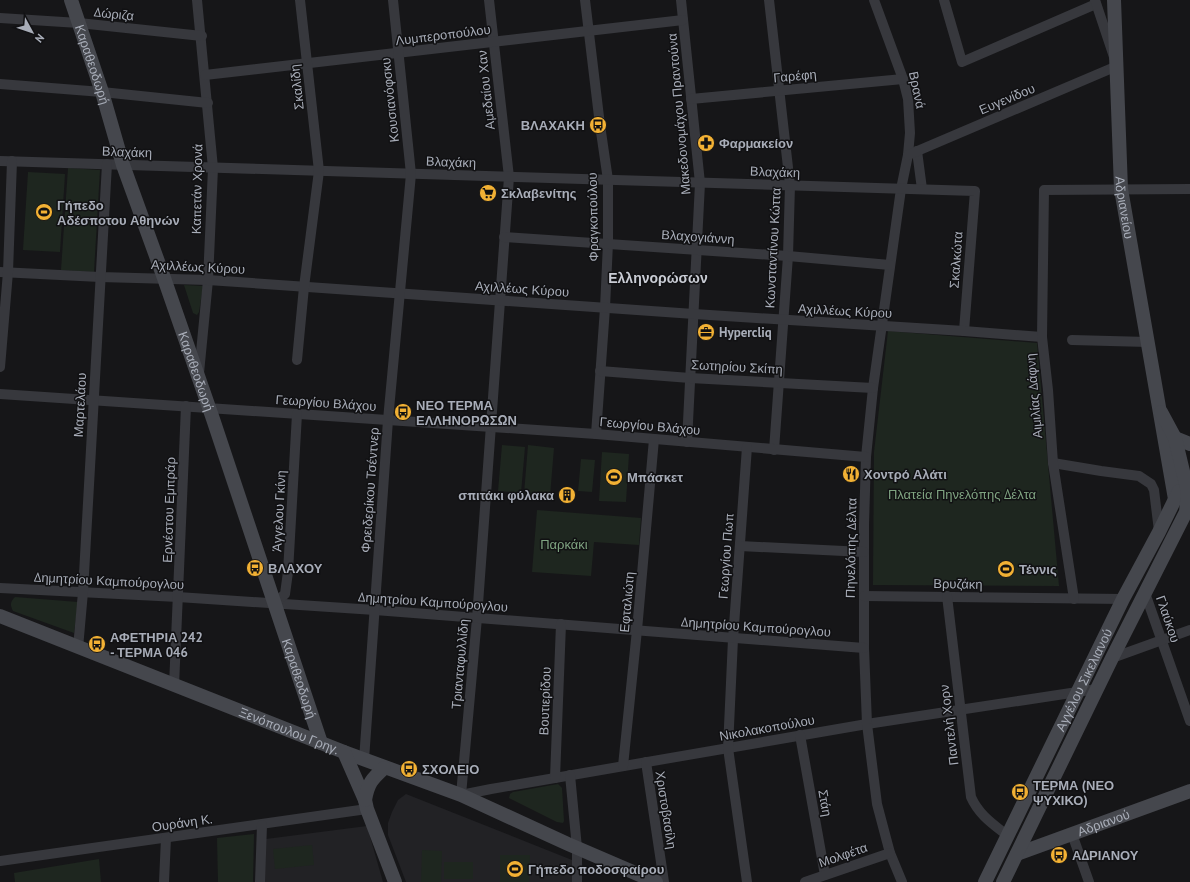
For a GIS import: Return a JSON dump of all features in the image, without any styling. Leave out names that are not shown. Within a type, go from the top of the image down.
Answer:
[{"type":"street","name":"Καραθεοδωρή","points":[[71,0],[102,92],[123,165],[164,278],[321,743]]},
{"type":"street","name":"Καπετάν Χρονά","points":[[198,0],[213,168],[208,280],[198,378]]},
{"type":"street","name":"Σκαλίδη","points":[[300,0],[319,171]]},
{"type":"street","name":"Κουσιανόφσκυ","points":[[393,0],[411,174]]},
{"type":"street","name":"Αμεδαίου Χαν","points":[[489,0],[509,177]]},
{"type":"street","name":"Φραγκοπούλου","points":[[585,0],[608,180],[608,244],[605,308],[596,434]]},
{"type":"street","name":"Μακεδονομάχου Πραντούνα","points":[[681,0],[700,183],[698,250],[687,442]]},
{"type":"street","name":"Κωνσταντίνου Κώττα","points":[[769,0],[790,186],[788,256],[774,450]]},
{"type":"street","name":"Βρανά","points":[[874,0],[903,79],[908,99],[913,153],[922,189]]},
{"type":"street","points":[[944,0],[962,62],[1095,2],[1117,66]]},
{"type":"street","name":"Αδριανείου","points":[[1114,0],[1121,189],[1175,499]]},
{"type":"street","name":"Δώριζα","points":[[0,18],[202,36]]},
{"type":"street","name":"Λυμπεροπούλου","points":[[205,75],[683,20]]},
{"type":"street","name":"Ευγενίδου","points":[[913,153],[1117,66]]},
{"type":"street","name":"Γαρέφη","points":[[691,99],[903,79]]},
{"type":"street","points":[[0,84],[102,92],[208,103]]},
{"type":"street","name":"Βρανά","points":[[901,189],[913,153]]},
{"type":"street","name":"Βλαχάκη","points":[[0,161],[975,191]]},
{"type":"street","points":[[0,367],[4,272],[12,161]]},
{"type":"street","name":"Μαρτελάου","points":[[78,648],[83,592],[107,164]]},
{"type":"street","points":[[297,360],[304,287],[319,171]]},
{"type":"street","name":"Φρειδερίκου Τσέντνερ","points":[[364,760],[388,420],[411,174]]},
{"type":"street","name":"Τριανταφυλλίδη","points":[[462,795],[477,618],[509,177]]},
{"type":"street","name":"Πηνελόπης Δέλτα","points":[[901,189],[873,388],[866,457],[864,648],[867,724],[877,804],[890,853],[902,882]]},
{"type":"street","points":[[1121,189],[1190,189]]},
{"type":"street","name":"Αιμιλίας Δάφνη","points":[[1074,599],[1053,463],[1048,390],[1042,337],[1044,190],[1121,189]]},
{"type":"street","name":"Σκαλκώτα","points":[[964,331],[975,191]]},
{"type":"street","name":"Βλαχογιάννη","points":[[504,237],[788,256],[890,265]]},
{"type":"street","name":"Αχιλλέως Κύρου","points":[[4,272],[100,277],[208,280],[783,321],[1042,337]]},
{"type":"street","points":[[1072,340],[1148,342]]},
{"type":"street","name":"Σωτηρίου Σκίπη","points":[[600,371],[690,378],[873,388]]},
{"type":"street","name":"Γεωργίου Βλάχου","points":[[0,394],[596,434],[866,457]]},
{"type":"street","name":"Ερνέστου Εμπράρ","points":[[174,686],[186,406]]},
{"type":"street","name":"Αδριανείου","points":[[1161,412],[1175,438],[1188,474]]},
{"type":"street","name":"Άγγελου Γκίνη","points":[[274,604],[285,594],[288,572],[297,414]]},
{"type":"street","points":[[1175,438],[1190,444]]},
{"type":"street","name":"Εφταλιώτη","points":[[623,766],[654,439]]},
{"type":"street","name":"Γεωργίου Πωπ","points":[[747,447],[733,639],[728,748],[747,882]]},
{"type":"street","points":[[1053,463],[1139,476],[1147,480],[1154,490],[1159,532]]},
{"type":"street","name":"Αγγέλου Σικελιανού","points":[[985,882],[1123,599],[1188,474]]},
{"type":"street","name":"Αγγέλου Σικελιανού","points":[[1003,882],[1112,658],[1188,514],[1188,474]]},
{"type":"street","points":[[740,546],[864,552]]},
{"type":"street","name":"Δημητρίου Καμπούρογλου","points":[[0,588],[178,597],[375,610],[864,648]]},
{"type":"street","name":"Γλαύκου","points":[[1145,593],[1190,721]]},
{"type":"street","name":"Βρυζάκη","points":[[864,596],[1123,599]]},
{"type":"street","name":"Παντελή Χορν","points":[[947,596],[971,797],[983,816],[1008,836]]},
{"type":"street","name":"Ξενόπουλου Γρηγ.","points":[[0,616],[384,768],[462,795],[576,848],[653,881]]},
{"type":"street","name":"Βουτιερίδου","points":[[555,778],[561,624]]},
{"type":"street","points":[[1112,658],[1190,630]]},
{"type":"street","name":"Νικολακοπούλου","points":[[462,795],[800,735],[1097,689]]},
{"type":"street","name":"Στάη","points":[[800,735],[825,875]]},
{"type":"street","points":[[344,752],[366,804],[395,882]]},
{"type":"street","name":"Χριστοβασίλη","points":[[646,762],[664,882]]},
{"type":"street","points":[[366,804],[368,785],[374,776],[384,768]]},
{"type":"street","points":[[570,775],[576,848],[577,882]]},
{"type":"street","name":"Αδριανού","points":[[1016,854],[1190,791]]},
{"type":"street","name":"Ουράνη Κ.","points":[[0,861],[262,825],[366,804]]},
{"type":"street","points":[[1020,810],[1019,823],[1026,835],[1036,840],[1048,843]]},
{"type":"street","points":[[260,882],[262,825]]},
{"type":"street","points":[[1072,834],[1089,882]]},
{"type":"street","points":[[164,882],[166,838]]},
{"type":"street","name":"Μολφέτα","points":[[805,882],[890,853]]},
{"type":"street","name":"Χριστοβασίλη","points":[[653,881],[661,861]]},
{"type":"shaded area","points":[[406,794],[572,860],[572,882],[406,882],[388,835],[388,823],[398,800]]},
{"type":"shaded area","points":[[367,826],[383,882],[264,882],[266,839]]},
{"type":"green space","points":[[68,168],[100,170],[94,272],[61,270]]},
{"type":"green space","name":"Γήπεδο Αδέσποτου Αθηνών","points":[[28,172],[65,174],[60,252],[23,250]]},
{"type":"green space","points":[[184,285],[203,286],[199,312],[197,315],[193,313]]},
{"type":"green space","name":"Πλατεία Πηνελόπης Δέλτα","points":[[888,331],[1037,343],[1059,586],[873,585],[874,452]]},
{"type":"green space","points":[[502,445],[525,447],[521,493],[498,491]]},
{"type":"green space","points":[[528,445],[554,448],[550,496],[524,494]]},
{"type":"green space","name":"Μπάσκετ","points":[[602,452],[629,454],[626,502],[599,501]]},
{"type":"green space","points":[[581,459],[595,460],[592,492],[578,491]]},
{"type":"green space","name":"Παρκάκι","points":[[537,510],[641,518],[639,545],[594,542],[591,576],[532,572]]},
{"type":"green space","points":[[15,597],[78,602],[74,633],[13,611],[11,604]]},
{"type":"green space","points":[[558,784],[562,788],[563,823],[557,822],[509,798],[510,794],[513,792]]},
{"type":"green space","points":[[254,834],[253,882],[218,882],[217,838]]},
{"type":"green space","points":[[312,845],[314,865],[275,869],[273,849]]},
{"type":"green space","points":[[422,850],[442,851],[441,882],[421,882]]},
{"type":"green space","name":"Γήπεδο ποδοσφαίρου","points":[[500,855],[530,855],[529,882],[500,882]]},
{"type":"green space","points":[[99,859],[101,882],[15,882],[14,873]]},
{"type":"green space","points":[[444,862],[473,862],[473,879],[444,879]]},
{"type":"place","name":"ΒΛΑΧΑΚΗ","points":[[598,125]]},
{"type":"place","name":"Φαρμακείον","points":[[706,143]]},
{"type":"place","name":"Σκλαβενίτης","points":[[488,193]]},
{"type":"place","name":"Γήπεδο Αδέσποτου Αθηνών","points":[[44,212]]},
{"type":"place","name":"Hypercliq","points":[[706,332]]},
{"type":"place","name":"ΝΕΟ ΤΕΡΜΑ ΕΛΛΗΝΟΡΩΣΩΝ","points":[[403,412]]},
{"type":"place","name":"Χοντρό Αλάτι","points":[[851,474]]},
{"type":"place","name":"Μπάσκετ","points":[[614,477]]},
{"type":"place","name":"σπιτάκι φύλακα","points":[[567,495]]},
{"type":"place","name":"ΒΛΑΧΟΥ","points":[[255,568]]},
{"type":"place","name":"Τέννις","points":[[1006,569]]},
{"type":"place","name":"ΑΦΕΤΗΡΙΑ 242 - ΤΕΡΜΑ 046","points":[[97,644]]},
{"type":"place","name":"ΣΧΟΛΕΙΟ","points":[[409,769]]},
{"type":"place","name":"ΤΕΡΜΑ (ΝΕΟ ΨΥΧΙΚΟ)","points":[[1020,792]]},
{"type":"place","name":"ΑΔΡΙΑΝΟΥ","points":[[1059,855]]},
{"type":"place","name":"Γήπεδο ποδοσφαίρου","points":[[515,869]]},
{"type":"district","name":"Ελληνορώσων","points":[[658,278]]}]
